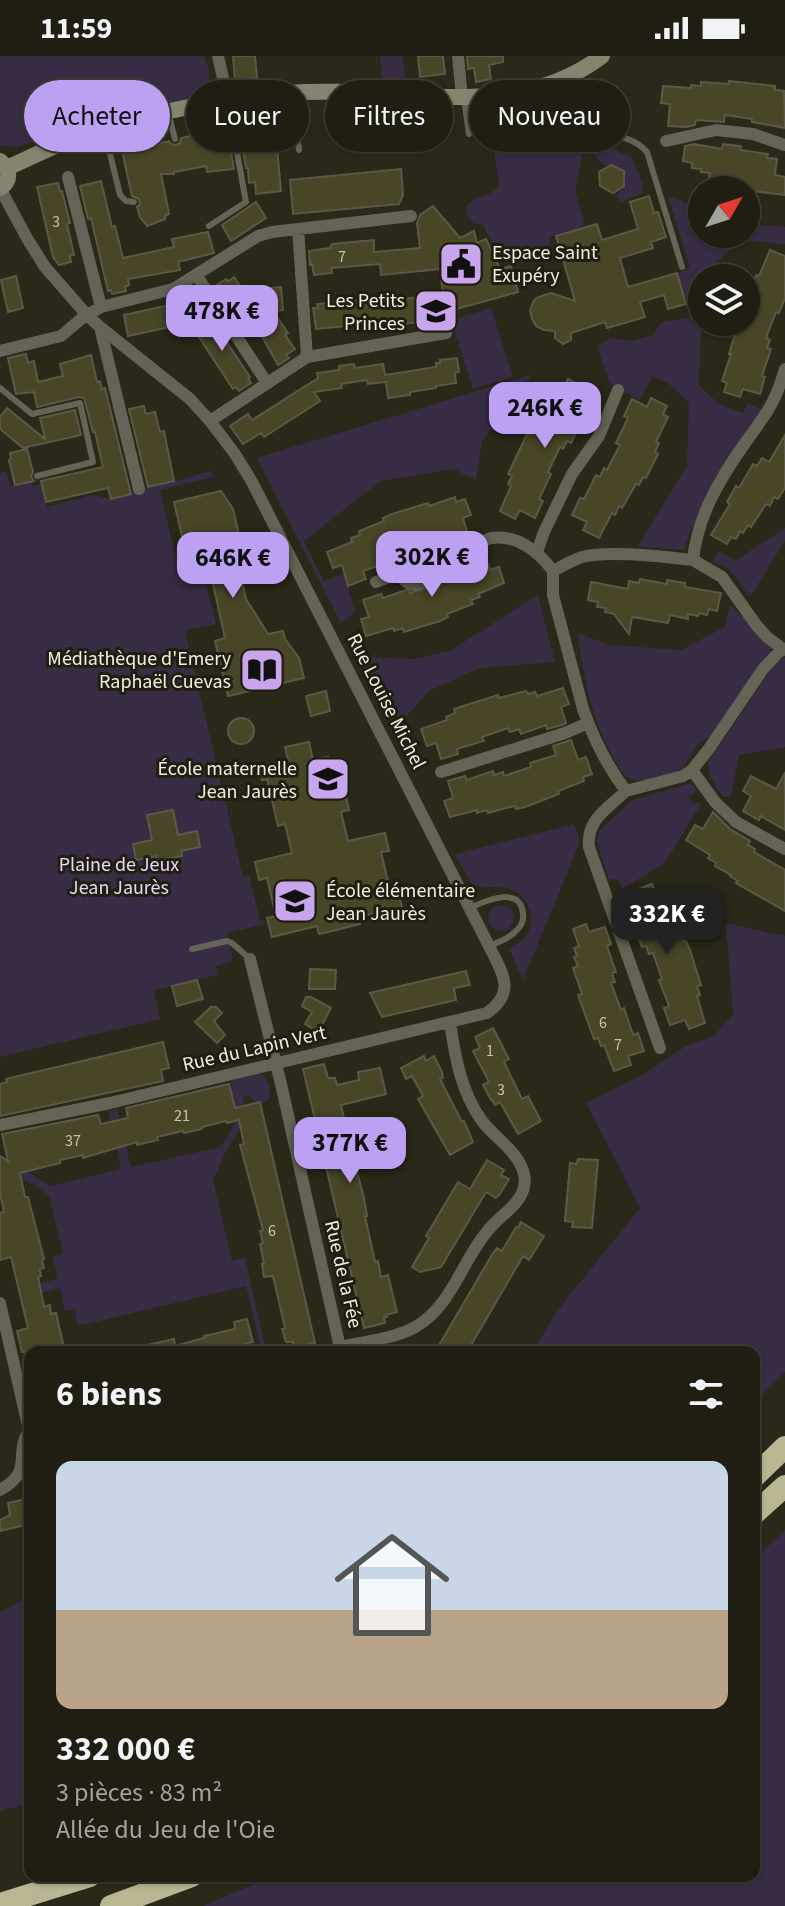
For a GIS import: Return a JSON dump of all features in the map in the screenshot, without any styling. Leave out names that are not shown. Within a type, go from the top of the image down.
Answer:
[{"type":"highway","points":[[760,1471],[785,1447]]},
{"type":"highway","points":[[760,1509],[785,1486]]},
{"type":"highway","points":[[0,1904],[71,1882]]},
{"type":"highway","points":[[111,1906],[176,1882]]},
{"type":"main road","points":[[561,80],[602,56]]},
{"type":"main road","points":[[309,93],[469,96]]},
{"type":"main road","points":[[0,188],[7,182],[8,172],[3,164],[34,152]]},
{"type":"street","points":[[218,56],[223,80]]},
{"type":"street","points":[[458,56],[463,96]]},
{"type":"street","points":[[666,141],[716,130],[753,134],[785,145]]},
{"type":"street","points":[[68,177],[101,307]]},
{"type":"street","name":"Rue Louise Michel","points":[[0,188],[45,267],[87,315],[190,399],[235,454],[504,975],[505,990]]},
{"type":"street","points":[[0,351],[61,336],[101,307],[173,289],[258,236],[411,216]]},
{"type":"street","points":[[298,229],[307,357]]},
{"type":"street","points":[[197,276],[267,383]]},
{"type":"street","points":[[100,327],[139,489]]},
{"type":"street","points":[[210,421],[307,357],[446,333]]},
{"type":"street","points":[[693,560],[695,538],[717,488],[766,414],[785,369]]},
{"type":"street","points":[[537,552],[572,474],[599,436],[618,390]]},
{"type":"street","points":[[431,561],[500,537],[537,552],[553,571],[553,595],[588,723],[615,777],[626,791]]},
{"type":"street","points":[[418,551],[431,561],[432,572],[422,584],[406,582],[400,573],[400,562],[407,553],[418,551]]},
{"type":"street","points":[[553,571],[570,562],[596,555],[693,560],[722,577],[757,626],[784,649],[763,669],[692,770],[683,776],[626,791],[594,822],[588,836],[589,847],[660,1048]]},
{"type":"street","points":[[376,582],[400,573]]},
{"type":"street","points":[[441,772],[588,723]]},
{"type":"street","points":[[692,770],[715,802],[736,822],[785,849]]},
{"type":"street","name":"Rue de la Fée","points":[[250,959],[340,1346]]},
{"type":"street","name":"Rue du Lapin Vert","points":[[0,1125],[110,1103],[487,1013],[497,1006],[505,990]]},
{"type":"street","points":[[352,1346],[406,1331],[432,1314],[449,1294],[479,1241],[514,1206],[522,1193],[525,1180],[520,1163],[480,1119],[463,1085],[450,1022]]},
{"type":"street","points":[[0,1303],[24,1405]]},
{"type":"street","points":[[0,1490],[16,1478],[21,1468],[24,1443]]},
{"type":"lane","points":[[463,96],[469,134]]},
{"type":"lane","points":[[602,96],[611,100],[616,113],[612,122],[598,132],[586,118],[585,108],[591,99],[602,96]]},
{"type":"lane","points":[[170,119],[175,139]]},
{"type":"lane","points":[[630,139],[647,152],[682,267]]},
{"type":"lane","points":[[110,152],[120,195],[126,201],[134,202]]},
{"type":"lane","points":[[209,226],[246,202],[237,152]]},
{"type":"lane","points":[[0,388],[32,414],[80,403],[93,462],[37,476]]},
{"type":"lane","points":[[470,908],[491,898],[503,897],[512,898],[523,909],[520,928],[489,946]]},
{"type":"lane","points":[[192,949],[227,941],[250,959]]},
{"type":"lane","points":[[16,1478],[24,1477]]},
{"type":"green space","points":[[0,56],[204,56],[209,80],[186,80],[186,99],[170,103],[170,80],[24,80],[24,145],[0,145]]},
{"type":"green space","points":[[380,56],[403,56],[405,80],[383,80]]},
{"type":"green space","points":[[494,152],[580,152],[576,193],[584,223],[577,230],[552,235],[549,248],[543,253],[518,254],[502,262],[483,225],[473,223],[466,207],[499,185]]},
{"type":"green space","points":[[596,152],[620,152],[633,159],[643,193],[621,202],[616,196],[624,186],[624,171],[604,165]]},
{"type":"green space","points":[[668,196],[688,203],[688,248],[732,248],[714,264],[689,264]]},
{"type":"green space","points":[[760,225],[785,227],[785,244],[760,242]]},
{"type":"green space","points":[[688,269],[688,311],[677,273]]},
{"type":"green space","points":[[491,308],[513,377],[473,389],[451,320]]},
{"type":"green space","points":[[688,318],[688,336],[701,336],[699,385],[719,404],[743,413],[747,403],[762,410],[715,478],[684,550],[637,547],[687,466],[689,403],[668,383],[652,376],[640,400],[610,384],[597,346],[610,338],[632,341],[653,335],[662,322]]},
{"type":"green space","points":[[533,374],[482,441],[476,480],[454,469],[381,481],[304,541],[323,581],[344,574],[355,612],[341,623],[257,458]]},
{"type":"green space","name":"Plaine de Jeux Jean Jaurès","points":[[6,471],[10,486],[32,481],[33,486],[41,484],[47,507],[93,495],[111,499],[211,471],[214,477],[160,490],[181,580],[204,576],[216,624],[185,631],[243,877],[249,876],[260,920],[264,924],[227,933],[233,961],[216,966],[217,975],[154,990],[160,1019],[0,1057],[0,473]]},
{"type":"green space","points":[[785,528],[785,541],[750,597],[729,569],[713,561],[719,551],[735,561]]},
{"type":"green space","points":[[538,595],[555,662],[479,668],[429,691],[395,729],[359,657],[414,659],[450,651]]},
{"type":"green space","points":[[730,605],[772,647],[769,654],[710,736],[699,743],[683,767],[651,779],[631,779],[614,759],[594,713],[578,633],[609,645],[681,650],[725,627]]},
{"type":"green space","points":[[785,657],[785,747],[739,755],[731,796],[724,797],[711,777],[708,762],[768,674]]},
{"type":"green space","points":[[691,783],[697,791],[688,797],[694,804],[699,801],[701,804],[665,863],[622,889],[618,879],[609,879],[598,846],[599,831],[632,800]]},
{"type":"green space","points":[[574,824],[580,842],[523,980],[509,948],[529,931],[531,917],[527,903],[510,889],[472,885],[455,854]]},
{"type":"green space","points":[[501,905],[510,909],[514,918],[510,927],[501,931],[492,927],[488,918],[492,909]]},
{"type":"green space","points":[[726,923],[785,936],[785,1372],[760,1397],[760,1346],[536,1346],[556,1312],[640,1208],[586,1103],[644,1074],[686,1046],[714,1036],[733,1014]]},
{"type":"green space","points":[[259,1073],[269,1086],[270,1097],[263,1104],[249,1095],[244,1097],[242,1127],[228,1147],[213,1180],[232,1261],[245,1258],[265,1346],[261,1346],[246,1286],[78,1326],[75,1309],[65,1311],[60,1288],[20,1298],[18,1289],[58,1279],[52,1257],[63,1254],[49,1195],[8,1169],[12,1163],[51,1186],[121,1169],[108,1111],[117,1109],[131,1167],[221,1147],[237,1119],[230,1081]]},
{"type":"green space","points":[[785,1530],[785,1906],[203,1906],[260,1882],[760,1882],[760,1554]]},
{"type":"green space","points":[[24,1599],[24,1805],[0,1811],[0,1613]]},
{"type":"building","points":[[233,56],[255,56],[257,78],[235,80]]},
{"type":"building","points":[[418,56],[443,56],[445,74],[420,77]]},
{"type":"building","points":[[467,56],[503,56],[503,62],[489,65],[491,79],[476,80],[474,68],[468,69]]},
{"type":"building","points":[[729,81],[775,86],[775,90],[784,91],[785,128],[725,115],[724,122],[696,120],[695,125],[686,127],[668,126],[670,104],[661,103],[663,86],[691,88],[691,85],[701,86],[701,82],[729,84]]},
{"type":"building","points":[[186,137],[186,152],[231,152],[234,169],[207,172],[206,166],[161,174],[169,214],[165,219],[147,226],[137,207],[139,199],[132,196],[122,152],[170,152],[170,142],[176,145]]},
{"type":"building","points":[[694,144],[722,149],[723,144],[768,154],[767,158],[777,159],[775,175],[785,177],[785,195],[760,192],[760,176],[709,176],[710,173],[692,168],[692,163],[683,161],[685,146]]},
{"type":"building","points":[[243,152],[277,152],[281,191],[256,194],[255,182],[249,183]]},
{"type":"building","points":[[611,165],[624,171],[624,186],[613,193],[600,186],[599,172]]},
{"type":"building","points":[[401,169],[403,195],[399,204],[293,214],[290,180]]},
{"type":"building","points":[[101,181],[123,258],[174,247],[172,239],[208,232],[214,253],[178,262],[180,270],[128,279],[126,291],[112,294],[111,290],[108,291],[80,186]]},
{"type":"building","points":[[58,183],[70,223],[67,224],[74,255],[70,256],[71,262],[59,265],[53,257],[37,187]]},
{"type":"building","points":[[649,196],[666,237],[651,242],[653,248],[620,258],[628,287],[677,273],[686,304],[668,309],[664,295],[640,302],[645,317],[607,328],[605,322],[571,333],[571,340],[563,344],[555,338],[555,331],[536,326],[530,310],[534,300],[551,293],[575,301],[556,236],[597,224],[602,240],[638,229],[630,202]]},
{"type":"building","points":[[256,202],[266,218],[231,241],[222,225]]},
{"type":"building","points":[[433,206],[460,238],[474,231],[477,243],[486,239],[500,269],[511,266],[518,292],[420,319],[421,322],[316,329],[313,308],[318,308],[317,304],[380,297],[380,301],[443,295],[440,269],[381,275],[380,264],[331,268],[332,273],[314,275],[310,265],[309,251],[330,248],[332,244],[374,240],[374,252],[420,248],[417,223],[420,215]]},
{"type":"building","points":[[770,250],[785,256],[785,298],[766,338],[770,340],[767,348],[771,349],[760,394],[743,389],[740,397],[724,392],[727,383],[722,381],[735,336],[760,336],[760,274]]},
{"type":"building","points":[[16,276],[23,308],[8,312],[1,280]]},
{"type":"building","points":[[234,277],[246,294],[231,304],[225,296],[222,298],[215,286]]},
{"type":"building","points":[[281,287],[283,310],[273,311],[295,349],[286,355],[289,358],[278,365],[256,326],[261,322],[258,289]]},
{"type":"building","points":[[188,303],[193,322],[128,336],[124,315]]},
{"type":"building","points":[[208,314],[250,377],[251,383],[239,391],[236,387],[233,389],[191,325]]},
{"type":"building","points":[[26,354],[28,363],[34,361],[38,382],[63,376],[60,364],[91,355],[97,382],[100,381],[102,389],[105,388],[131,494],[111,499],[108,488],[46,502],[41,481],[103,467],[84,398],[37,407],[34,392],[16,394],[8,358]]},
{"type":"building","points":[[457,358],[459,372],[455,373],[456,383],[388,398],[386,382],[368,384],[367,380],[341,384],[342,388],[314,392],[320,401],[264,437],[261,433],[243,444],[230,426],[248,414],[252,420],[318,378],[317,373],[339,370],[339,366],[354,364],[355,368],[383,364],[385,375],[436,367],[440,360]]},
{"type":"building","points":[[568,379],[583,387],[580,395],[595,402],[571,443],[567,441],[563,449],[560,447],[548,472],[551,474],[539,499],[543,501],[535,518],[520,510],[515,519],[500,511],[511,486],[508,484],[512,476],[508,474],[528,432],[531,434],[544,409],[548,411],[554,404]]},
{"type":"building","points":[[651,398],[667,406],[663,414],[668,417],[656,442],[659,443],[655,452],[658,454],[646,478],[643,477],[639,485],[636,484],[622,508],[619,506],[615,515],[612,513],[599,538],[583,530],[587,522],[572,515],[596,475],[600,477],[604,468],[607,470],[620,445],[616,443],[628,418],[624,416],[632,399],[647,407]]},
{"type":"building","points":[[144,406],[146,414],[155,412],[160,432],[164,431],[174,481],[148,487],[129,409]]},
{"type":"building","points":[[7,408],[45,439],[40,418],[75,410],[81,435],[23,448],[0,429],[0,417]]},
{"type":"building","points":[[785,435],[785,488],[778,499],[774,497],[770,506],[766,504],[751,527],[748,525],[743,533],[740,531],[736,539],[731,537],[727,544],[711,535],[730,504],[727,502],[736,486],[739,488],[753,464],[757,466],[762,458],[769,462]]},
{"type":"building","points":[[27,449],[34,481],[15,485],[10,453]]},
{"type":"building","points":[[221,491],[233,509],[239,535],[228,538],[246,599],[268,634],[283,631],[299,658],[304,678],[228,696],[215,641],[225,638],[211,575],[192,579],[174,502]]},
{"type":"building","points":[[455,497],[456,502],[465,499],[471,515],[463,518],[468,535],[451,540],[449,536],[395,551],[397,555],[388,558],[389,562],[363,571],[366,579],[348,586],[342,565],[333,568],[327,552],[352,542],[351,538],[360,535],[359,531],[384,521],[383,518],[392,514]]},
{"type":"building","points":[[483,551],[490,570],[499,567],[504,583],[478,594],[480,597],[471,600],[473,604],[447,614],[448,617],[440,621],[404,632],[403,628],[394,631],[393,628],[366,636],[361,619],[369,617],[363,600],[381,594],[383,598],[409,589],[410,593],[437,584],[435,580],[444,577],[442,574],[469,564],[466,557]]},
{"type":"building","points":[[640,579],[667,584],[667,580],[685,583],[685,587],[721,593],[717,611],[709,609],[707,615],[699,613],[698,616],[688,614],[688,619],[670,615],[668,623],[632,617],[629,634],[614,614],[605,612],[606,608],[597,607],[598,602],[588,600],[591,582],[628,589],[629,581],[639,583]]},
{"type":"building","points":[[563,688],[569,704],[561,707],[566,723],[562,725],[547,729],[546,725],[521,734],[519,729],[510,732],[508,728],[482,737],[484,741],[457,749],[458,754],[441,759],[436,743],[427,746],[421,729],[447,720],[446,717],[455,713],[454,709],[498,695],[499,698],[526,691],[528,694],[535,692],[537,696]]},
{"type":"building","points":[[326,691],[330,711],[311,716],[306,696]]},
{"type":"building","points":[[241,718],[250,722],[254,731],[250,740],[241,744],[232,740],[228,731],[232,722]]},
{"type":"building","points":[[571,740],[578,760],[586,757],[592,774],[583,777],[584,781],[525,807],[516,809],[515,806],[488,813],[487,810],[477,813],[477,810],[450,817],[444,801],[453,798],[448,781],[465,776],[467,780],[493,771],[494,775],[503,772],[504,776],[531,767],[530,763],[556,755],[553,746]]},
{"type":"building","points":[[309,742],[313,760],[328,757],[330,765],[339,763],[349,810],[341,812],[348,841],[385,833],[389,851],[381,852],[390,890],[397,888],[402,907],[359,917],[360,924],[319,934],[317,926],[272,937],[267,918],[276,916],[267,878],[259,880],[255,862],[292,853],[285,824],[278,826],[267,779],[262,780],[259,766],[288,760],[285,747]]},
{"type":"building","points":[[785,773],[785,830],[761,816],[759,820],[743,811],[751,796],[743,791],[751,776],[776,789]]},
{"type":"building","points":[[173,810],[178,835],[197,831],[200,847],[181,851],[182,856],[156,861],[156,856],[136,860],[133,844],[152,840],[147,815]]},
{"type":"building","points":[[713,812],[730,829],[750,841],[748,845],[755,849],[754,852],[785,870],[785,911],[736,883],[738,881],[731,875],[715,866],[716,863],[708,858],[710,855],[686,840],[695,825],[703,829]]},
{"type":"building","points":[[652,884],[663,910],[668,918],[673,916],[683,942],[686,941],[701,985],[697,986],[700,995],[697,996],[705,1023],[689,1029],[685,1020],[670,1025],[664,1008],[669,1006],[653,953],[649,954],[646,946],[642,947],[632,921],[626,923],[619,906],[638,899],[636,890]]},
{"type":"building","points":[[586,924],[589,932],[605,927],[611,944],[607,946],[616,972],[612,973],[615,982],[611,983],[633,1035],[638,1033],[644,1051],[628,1056],[631,1065],[614,1071],[604,1045],[601,1046],[598,1038],[594,1039],[578,995],[582,994],[573,968],[578,966],[574,948],[579,946],[573,929]]},
{"type":"building","points":[[310,969],[336,970],[335,989],[309,989]]},
{"type":"building","points":[[466,971],[470,985],[454,988],[456,1000],[382,1017],[370,993]]},
{"type":"building","points":[[197,980],[203,999],[177,1006],[172,986]]},
{"type":"building","points":[[306,997],[331,1008],[318,1032],[305,1024],[312,1012],[302,1006]]},
{"type":"building","points":[[211,1007],[222,1013],[214,1021],[225,1035],[217,1043],[195,1022]]},
{"type":"building","points":[[493,1028],[509,1059],[504,1062],[522,1099],[528,1096],[541,1121],[518,1134],[500,1102],[495,1105],[491,1100],[483,1085],[489,1082],[473,1051],[480,1048],[475,1037]]},
{"type":"building","points":[[163,1042],[169,1068],[161,1070],[163,1081],[0,1116],[0,1084],[7,1082],[6,1079]]},
{"type":"building","points":[[424,1056],[426,1061],[434,1056],[442,1072],[443,1078],[440,1079],[473,1142],[450,1155],[418,1099],[423,1096],[412,1076],[406,1079],[401,1068]]},
{"type":"building","points":[[324,1064],[328,1078],[335,1078],[337,1085],[359,1080],[358,1072],[380,1068],[386,1094],[341,1105],[352,1164],[355,1164],[364,1198],[375,1262],[378,1261],[381,1277],[388,1275],[397,1312],[386,1315],[385,1323],[364,1328],[303,1069]]},
{"type":"building","points":[[229,1084],[235,1108],[260,1102],[315,1343],[294,1346],[293,1342],[286,1342],[273,1276],[264,1277],[260,1244],[263,1243],[260,1231],[263,1230],[240,1145],[244,1144],[239,1120],[157,1137],[158,1140],[137,1145],[137,1142],[83,1158],[83,1155],[60,1160],[60,1163],[20,1173],[44,1259],[44,1268],[40,1269],[41,1276],[38,1277],[44,1307],[50,1305],[51,1314],[56,1313],[64,1346],[24,1346],[22,1352],[17,1331],[28,1328],[11,1257],[0,1260],[0,1213],[4,1212],[0,1193],[0,1156],[8,1161],[2,1134],[98,1115],[101,1124],[128,1118],[126,1108]]},
{"type":"building","points":[[578,1159],[598,1160],[592,1228],[572,1227],[573,1222],[565,1221],[570,1163],[577,1164]]},
{"type":"building","points":[[487,1160],[504,1170],[501,1175],[509,1179],[500,1194],[496,1198],[486,1192],[441,1267],[420,1272],[412,1267],[429,1238],[426,1236],[458,1182],[470,1189]]},
{"type":"building","points":[[521,1222],[544,1236],[529,1260],[523,1256],[470,1346],[439,1346],[493,1253],[497,1248],[502,1251]]},
{"type":"building","points":[[247,1319],[253,1342],[246,1346],[175,1346],[235,1329],[234,1322]]},
{"type":"building","points":[[174,1339],[175,1346],[142,1346]]},
{"type":"building","points":[[24,1499],[24,1525],[0,1531],[0,1520],[10,1515],[8,1503]]},
{"type":"place","name":"Espace Saint Exupéry","points":[[461,264]]},
{"type":"place","name":"Les Petits Princes","points":[[436,311]]},
{"type":"place","name":"Médiathèque d'Emery Raphaël Cuevas","points":[[262,670]]},
{"type":"place","name":"École maternelle Jean Jaurès","points":[[328,779]]},
{"type":"place","name":"École élémentaire Jean Jaurès","points":[[295,901]]}]
